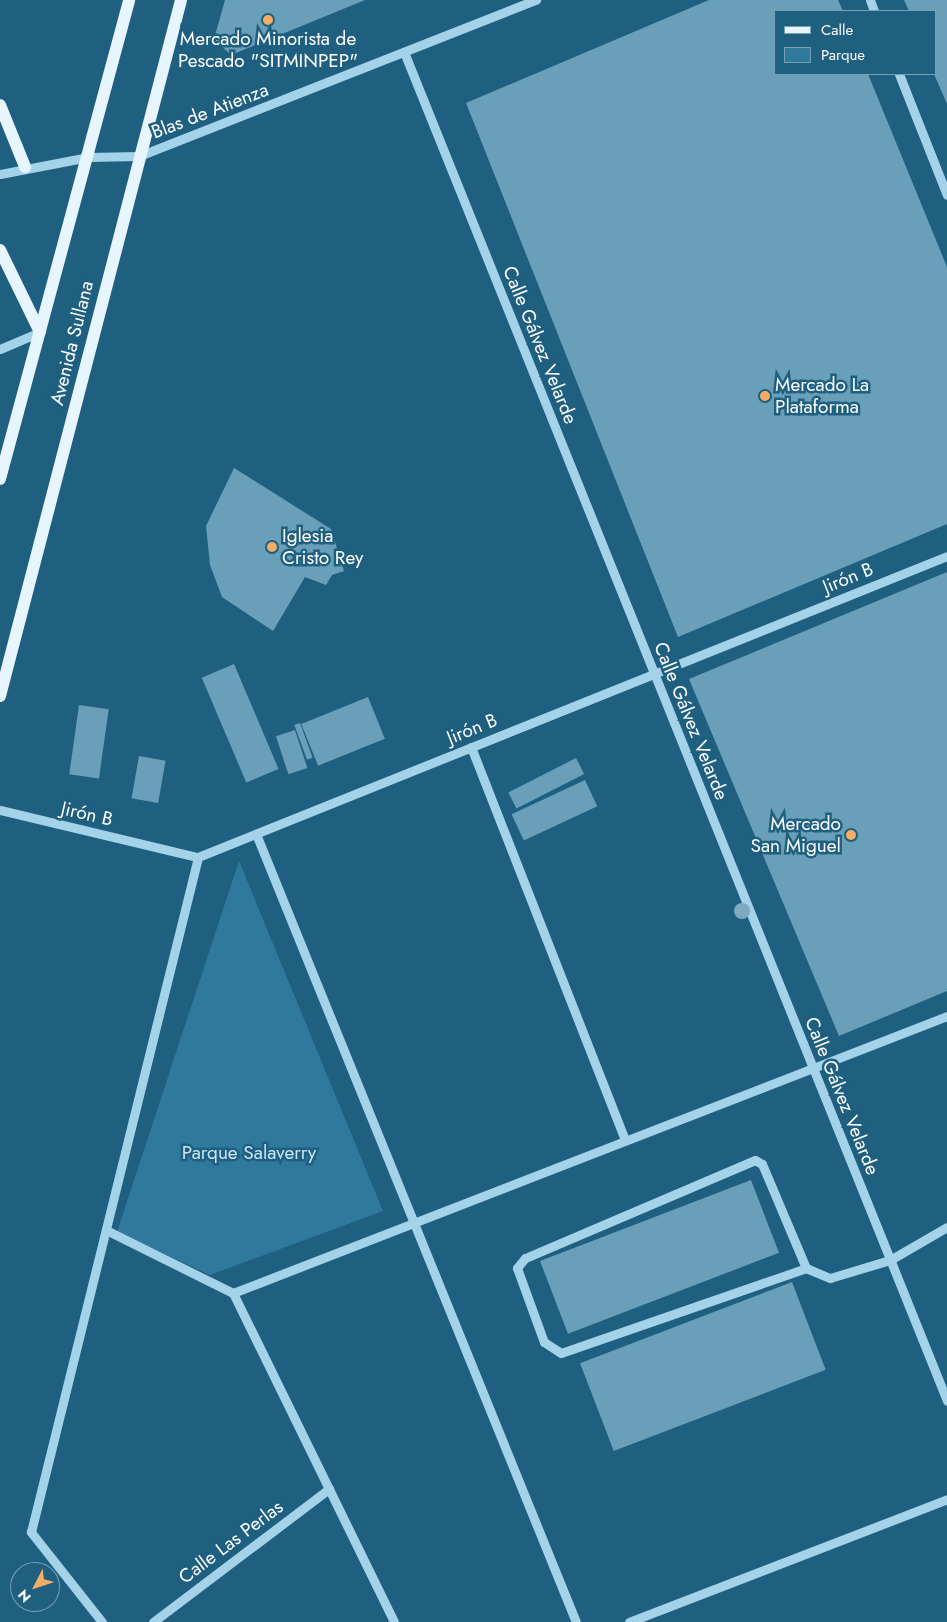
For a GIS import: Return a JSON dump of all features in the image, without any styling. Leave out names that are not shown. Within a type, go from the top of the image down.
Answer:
[{"type":"main road","name":"Avenida Sullana","points":[[0,480],[88,157],[128,0]]},
{"type":"main road","name":"Avenida Sullana","points":[[0,696],[181,0]]},
{"type":"main road","points":[[0,105],[25,167]]},
{"type":"main road","points":[[0,250],[40,332]]},
{"type":"street","name":"Blas de Atienza","points":[[0,174],[25,167],[88,157],[139,156],[536,0]]},
{"type":"street","name":"Calle Gálvez Velarde","points":[[404,52],[947,1401]]},
{"type":"street","points":[[899,75],[947,195]]},
{"type":"street","points":[[0,349],[40,332]]},
{"type":"street","name":"Jirón B","points":[[0,810],[198,857],[947,556]]},
{"type":"street","points":[[471,747],[625,1140]]},
{"type":"street","points":[[256,834],[576,1622]]},
{"type":"street","points":[[102,1622],[31,1532],[198,857]]},
{"type":"street","points":[[233,1293],[947,1016]]},
{"type":"street","points":[[806,1268],[762,1164],[754,1160],[524,1258],[517,1268],[544,1342],[561,1353],[806,1268],[830,1278],[890,1260],[947,1227]]},
{"type":"street","points":[[106,1230],[233,1293],[394,1622]]},
{"type":"street","name":"Calle Las Perlas","points":[[153,1622],[329,1489]]},
{"type":"street","points":[[629,1622],[947,1498]]},
{"type":"green space","name":"Parque Salaverry","points":[[239,861],[383,1211],[210,1275],[117,1232]]},
{"type":"building","name":"Mercado Minorista de Pescado \"SITMINPEP\"","points":[[225,0],[365,0],[231,55],[214,39]]},
{"type":"building","name":"Mercado La Plataforma","points":[[709,0],[838,0],[843,10],[774,10],[774,75],[868,75],[947,267],[947,524],[678,637],[466,103]]},
{"type":"building","points":[[904,0],[947,0],[947,104],[934,75],[937,75],[937,10],[909,10]]},
{"type":"building","name":"Iglesia Cristo Rey","points":[[234,468],[331,529],[344,571],[332,575],[326,585],[305,577],[273,631],[222,597],[210,565],[206,526]]},
{"type":"building","name":"Mercado San Miguel","points":[[947,572],[947,991],[839,1036],[689,679]]},
{"type":"building","points":[[234,664],[279,769],[246,783],[202,678]]},
{"type":"building","points":[[368,697],[385,739],[318,766],[301,724]]},
{"type":"building","points":[[79,705],[109,709],[99,778],[69,774]]},
{"type":"building","points":[[300,723],[313,758],[307,760],[294,725]]},
{"type":"building","points":[[295,730],[307,768],[288,774],[276,736]]},
{"type":"building","points":[[139,756],[166,761],[158,803],[132,798]]},
{"type":"building","points":[[576,758],[584,774],[516,809],[508,793]]},
{"type":"building","points":[[585,780],[597,806],[524,841],[512,814]]},
{"type":"building","points":[[751,1180],[779,1253],[568,1334],[540,1261]]},
{"type":"building","points":[[792,1282],[826,1370],[614,1451],[580,1363]]},
{"type":"place","name":"Mercado Minorista de Pescado \"SITMINPEP\"","points":[[268,20]]},
{"type":"place","name":"Mercado La Plataforma","points":[[765,396]]},
{"type":"place","name":"Iglesia Cristo Rey","points":[[272,547]]},
{"type":"place","name":"Mercado San Miguel","points":[[851,835]]}]
